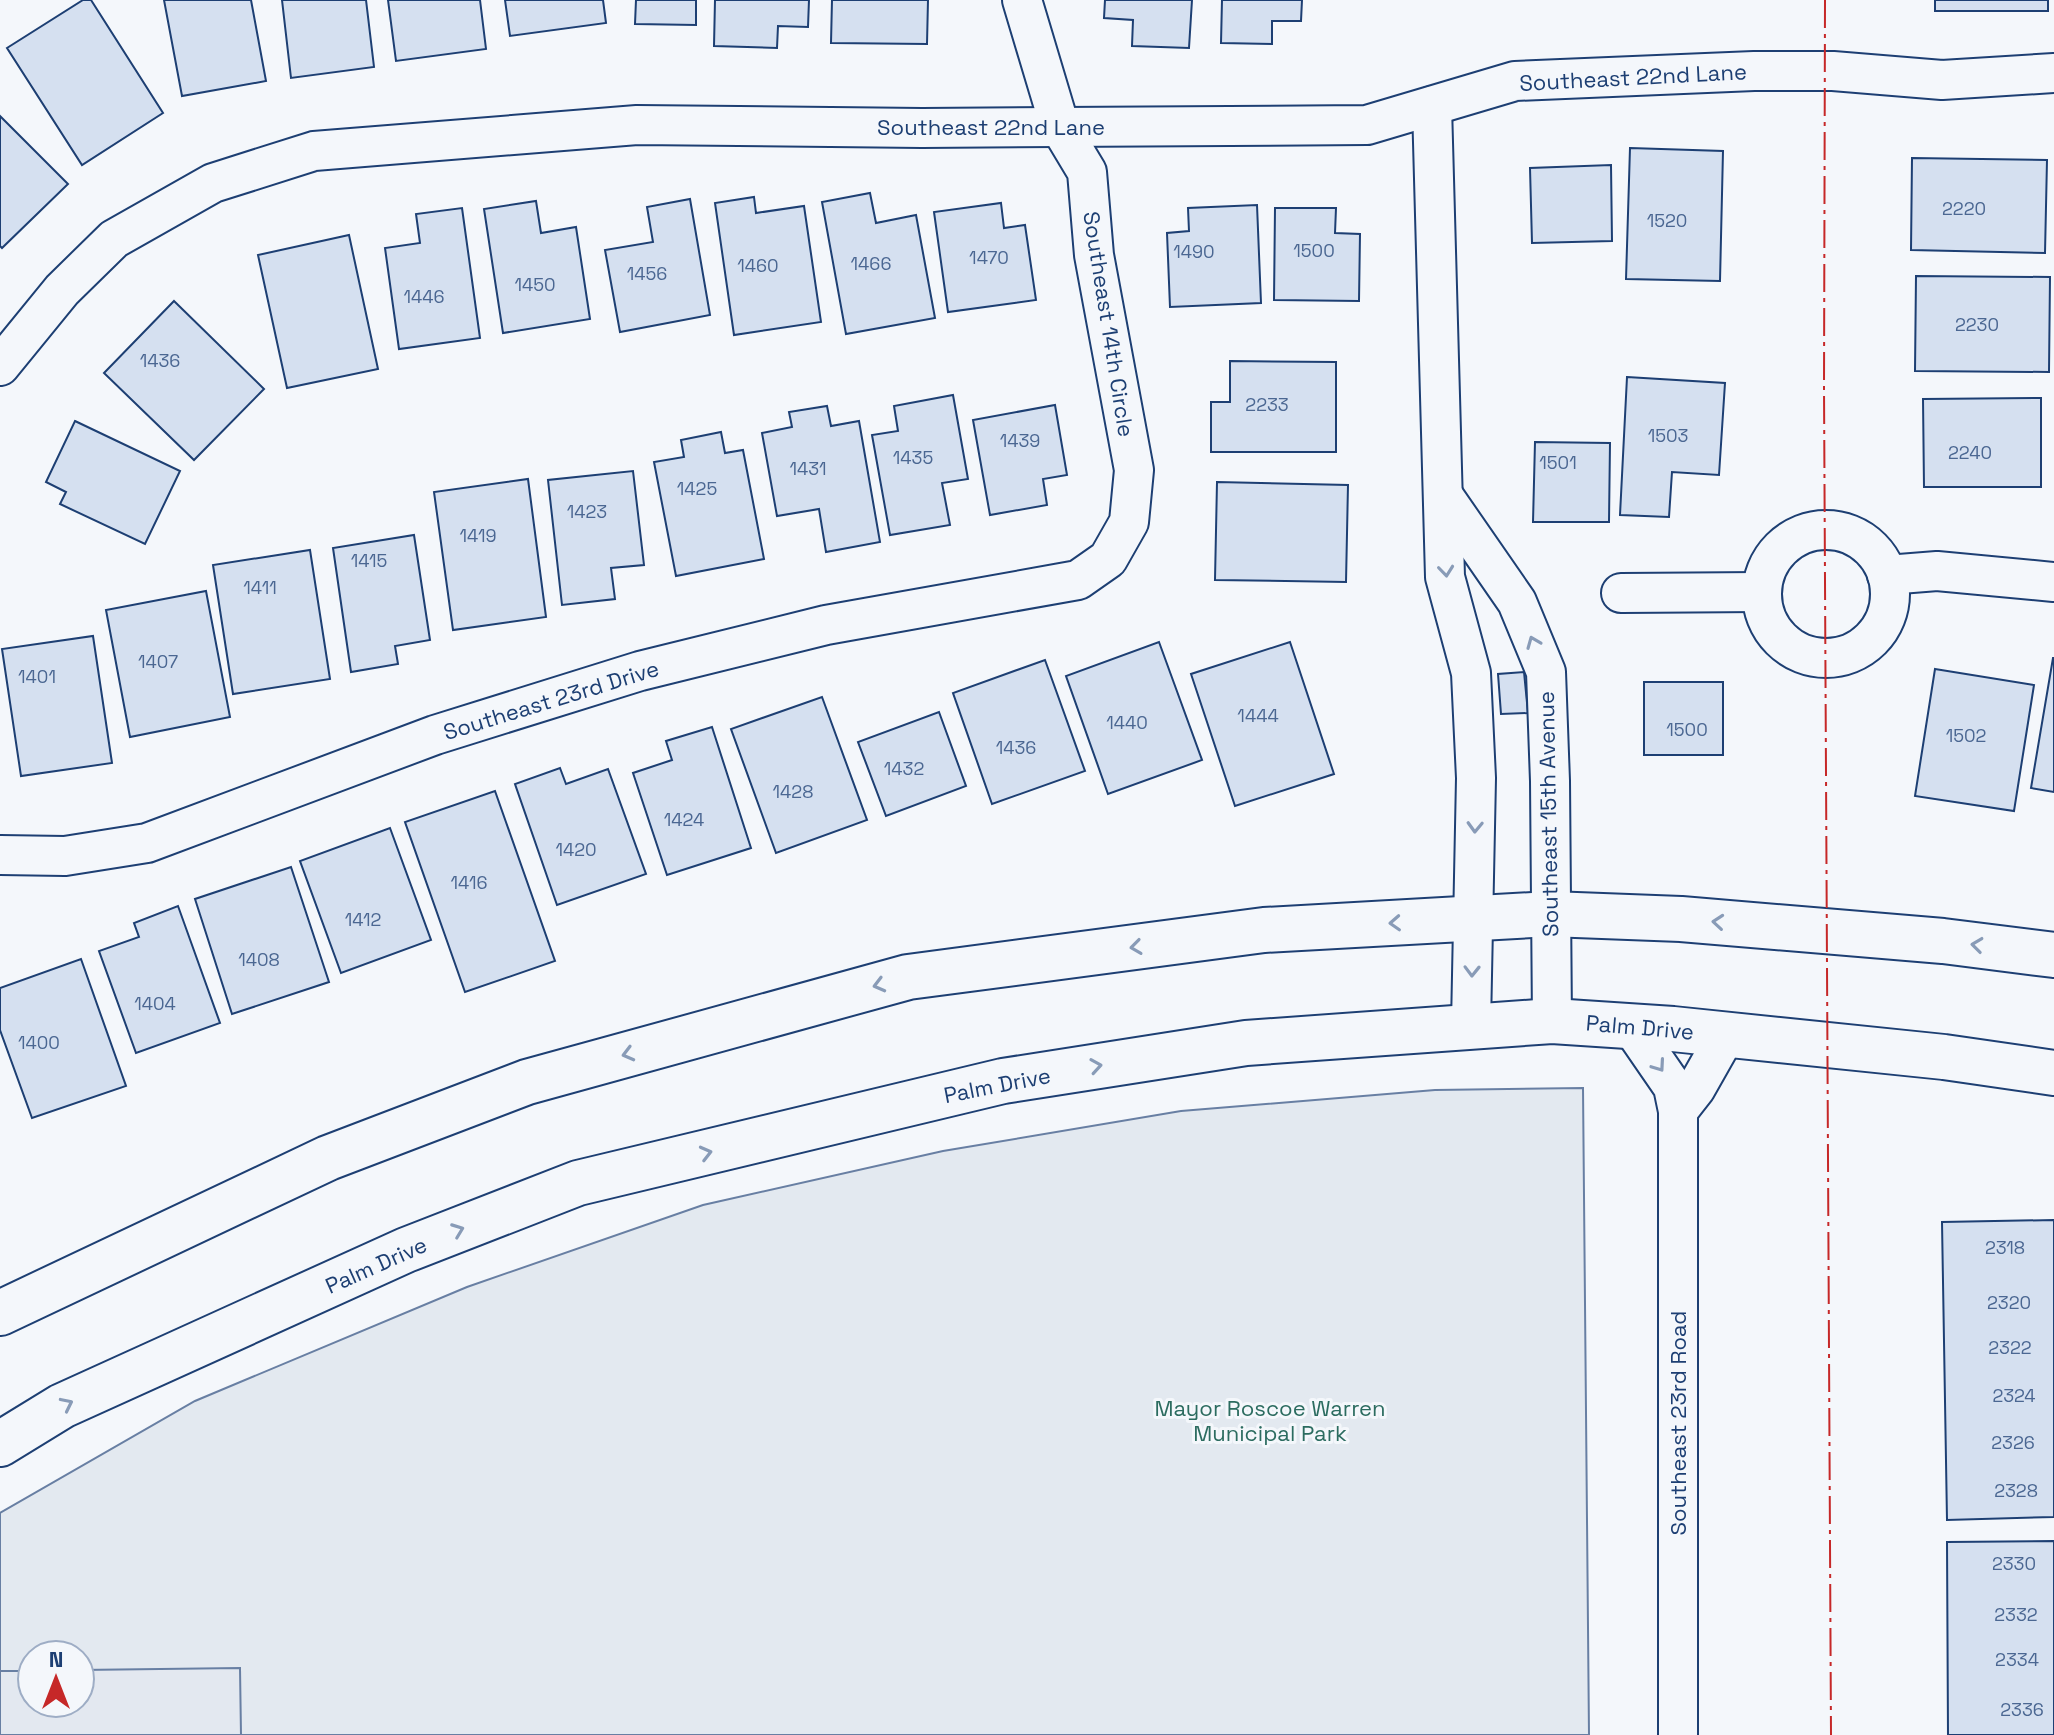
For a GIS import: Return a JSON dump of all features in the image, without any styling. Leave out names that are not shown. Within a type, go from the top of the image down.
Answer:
[{"type":"main road","points":[[0,1313],[328,1158],[527,1082],[908,977],[1264,930],[1550,914],[1743,924],[1943,941],[2054,955]]},
{"type":"main road","name":"Palm Drive","points":[[0,1444],[62,1406],[406,1250],[578,1183],[1003,1081],[1246,1043],[1552,1021],[1944,1057],[2054,1073]]},
{"type":"street","name":"Southeast 14th Circle","points":[[1022,0],[1060,127],[1087,172],[1094,255],[1134,470],[1129,522],[1108,559]]},
{"type":"street","name":"Southeast 22nd Lane","points":[[0,366],[62,290],[114,239],[213,183],[314,151],[637,125],[922,128],[1367,125],[1515,81],[1754,71],[1833,71],[1942,80],[2054,73]]},
{"type":"street","points":[[1432,106],[1445,577],[1471,673],[1476,778],[1471,1025]]},
{"type":"street","name":"Southeast 15th Avenue","points":[[1441,493],[1517,602],[1546,672],[1552,1021]]},
{"type":"street","points":[[1828,530],[1847,533],[1865,542],[1879,557],[1887,575],[1890,597],[1885,619],[1873,637],[1855,651],[1834,658],[1812,657],[1791,648],[1774,634],[1764,614],[1761,592],[1765,572],[1774,555],[1798,537],[1828,530]]},
{"type":"street","name":"Southeast 23rd Drive","points":[[0,855],[65,856],[147,843],[435,735],[640,671],[826,625],[1078,580],[1108,559]]},
{"type":"street","points":[[1887,575],[1937,571],[2054,582]]},
{"type":"street","points":[[1621,593],[1761,592]]},
{"type":"street","name":"Southeast 23rd Road","points":[[1631,1026],[1673,1087],[1678,1111],[1678,1735]]},
{"type":"street","points":[[1678,1111],[1696,1088],[1726,1035]]},
{"type":"green space","name":"Mayor Roscoe Warren Municipal Park","points":[[1583,1088],[1589,1735],[0,1735],[0,1513],[195,1401],[467,1287],[703,1205],[943,1151],[1181,1111],[1435,1090]]},
{"type":"shaded area","points":[[240,1668],[241,1735],[0,1735],[0,1671],[16,1671],[16,1719],[96,1719],[96,1670]]},
{"type":"building","points":[[83,0],[91,0],[163,113],[82,165],[7,48]]},
{"type":"building","points":[[164,0],[251,0],[266,81],[182,96]]},
{"type":"building","points":[[282,0],[366,0],[374,67],[291,78]]},
{"type":"building","points":[[388,0],[480,0],[486,49],[396,61]]},
{"type":"building","points":[[505,0],[603,0],[606,23],[510,36]]},
{"type":"building","points":[[636,0],[696,0],[696,25],[635,24]]},
{"type":"building","points":[[715,0],[809,0],[808,27],[778,26],[777,48],[714,46]]},
{"type":"building","points":[[832,0],[928,0],[927,44],[831,43]]},
{"type":"building","points":[[1105,0],[1192,0],[1189,48],[1132,46],[1133,20],[1104,18]]},
{"type":"building","points":[[1222,0],[1302,0],[1301,21],[1272,21],[1272,44],[1221,43]]},
{"type":"building","points":[[1935,0],[2048,0],[2048,11],[1935,11]]},
{"type":"building","points":[[0,116],[68,184],[2,248],[0,246]]},
{"type":"building","points":[[1630,148],[1723,151],[1720,281],[1626,279]]},
{"type":"building","points":[[1912,158],[2047,160],[2045,253],[1911,250]]},
{"type":"building","points":[[1611,165],[1612,241],[1532,243],[1530,168]]},
{"type":"building","points":[[870,193],[876,223],[916,215],[935,318],[846,334],[822,202]]},
{"type":"building","points":[[754,197],[756,213],[804,206],[821,322],[734,335],[715,203]]},
{"type":"building","points":[[690,199],[710,315],[620,332],[605,250],[653,242],[647,207]]},
{"type":"building","points":[[536,201],[541,233],[576,227],[590,319],[503,333],[484,209]]},
{"type":"building","points":[[1001,203],[1004,228],[1025,225],[1036,300],[948,312],[934,212]]},
{"type":"building","points":[[1257,205],[1261,303],[1170,307],[1167,233],[1189,231],[1188,208]]},
{"type":"building","points":[[462,208],[480,338],[399,349],[385,248],[420,243],[416,214]]},
{"type":"building","points":[[1275,208],[1336,208],[1335,233],[1360,234],[1359,301],[1274,300]]},
{"type":"building","points":[[349,235],[378,369],[287,388],[258,255]]},
{"type":"building","points":[[1916,276],[2050,277],[2049,372],[1915,371]]},
{"type":"building","points":[[174,301],[264,389],[194,460],[104,373]]},
{"type":"building","points":[[1230,361],[1336,362],[1336,452],[1211,452],[1211,402],[1230,402]]},
{"type":"building","points":[[1627,377],[1725,383],[1719,475],[1672,472],[1669,517],[1620,515]]},
{"type":"building","points":[[953,395],[968,479],[942,483],[950,525],[890,535],[872,435],[898,431],[894,406]]},
{"type":"building","points":[[2041,398],[2041,487],[1924,487],[1923,399]]},
{"type":"building","points":[[1055,405],[1067,475],[1043,479],[1047,505],[990,515],[973,420]]},
{"type":"building","points":[[827,406],[831,426],[859,421],[880,542],[826,552],[819,509],[777,516],[762,433],[792,427],[789,412]]},
{"type":"building","points":[[75,421],[180,471],[145,544],[60,504],[66,492],[46,482]]},
{"type":"building","points":[[721,432],[725,453],[743,450],[764,559],[676,576],[654,462],[684,457],[681,440]]},
{"type":"building","points":[[1535,442],[1610,443],[1609,522],[1533,522]]},
{"type":"building","points":[[633,471],[644,565],[611,568],[615,599],[562,605],[548,480]]},
{"type":"building","points":[[528,479],[546,617],[453,630],[434,492]]},
{"type":"building","points":[[1217,482],[1348,485],[1346,582],[1215,580]]},
{"type":"building","points":[[414,535],[430,640],[395,646],[398,664],[351,672],[333,548]]},
{"type":"building","points":[[310,550],[330,679],[233,694],[213,565]]},
{"type":"building","points":[[206,591],[230,717],[130,737],[106,610]]},
{"type":"building","points":[[93,636],[112,763],[21,776],[2,649]]},
{"type":"building","points":[[1159,642],[1202,760],[1108,794],[1066,676]]},
{"type":"building","points":[[1290,642],[1334,774],[1235,806],[1191,674]]},
{"type":"building","points":[[2054,658],[2054,792],[2031,788]]},
{"type":"building","points":[[1045,660],[1085,771],[992,804],[953,693]]},
{"type":"building","points":[[1935,669],[2034,685],[2014,811],[1915,796]]},
{"type":"building","points":[[1524,672],[1528,713],[1501,714],[1498,674]]},
{"type":"building","points":[[1644,682],[1723,682],[1723,755],[1644,755]]},
{"type":"building","points":[[822,697],[867,820],[776,853],[731,729]]},
{"type":"building","points":[[939,712],[966,786],[886,816],[858,742]]},
{"type":"building","points":[[712,727],[751,848],[667,875],[633,773],[672,760],[666,741]]},
{"type":"building","points":[[560,768],[566,784],[608,769],[646,874],[557,905],[515,784]]},
{"type":"building","points":[[495,791],[555,961],[465,992],[405,822]]},
{"type":"building","points":[[390,828],[431,940],[341,973],[300,861]]},
{"type":"building","points":[[291,867],[329,982],[232,1014],[195,899]]},
{"type":"building","points":[[178,906],[220,1023],[136,1053],[99,951],[139,937],[134,923]]},
{"type":"building","points":[[81,959],[126,1086],[32,1118],[0,1030],[0,988]]},
{"type":"building","points":[[2054,1220],[2054,1517],[1947,1520],[1942,1222]]},
{"type":"building","points":[[2054,1541],[2054,1735],[1948,1735],[1947,1542]]},
{"type":"power","points":[[1825,0],[1831,1735]]}]
